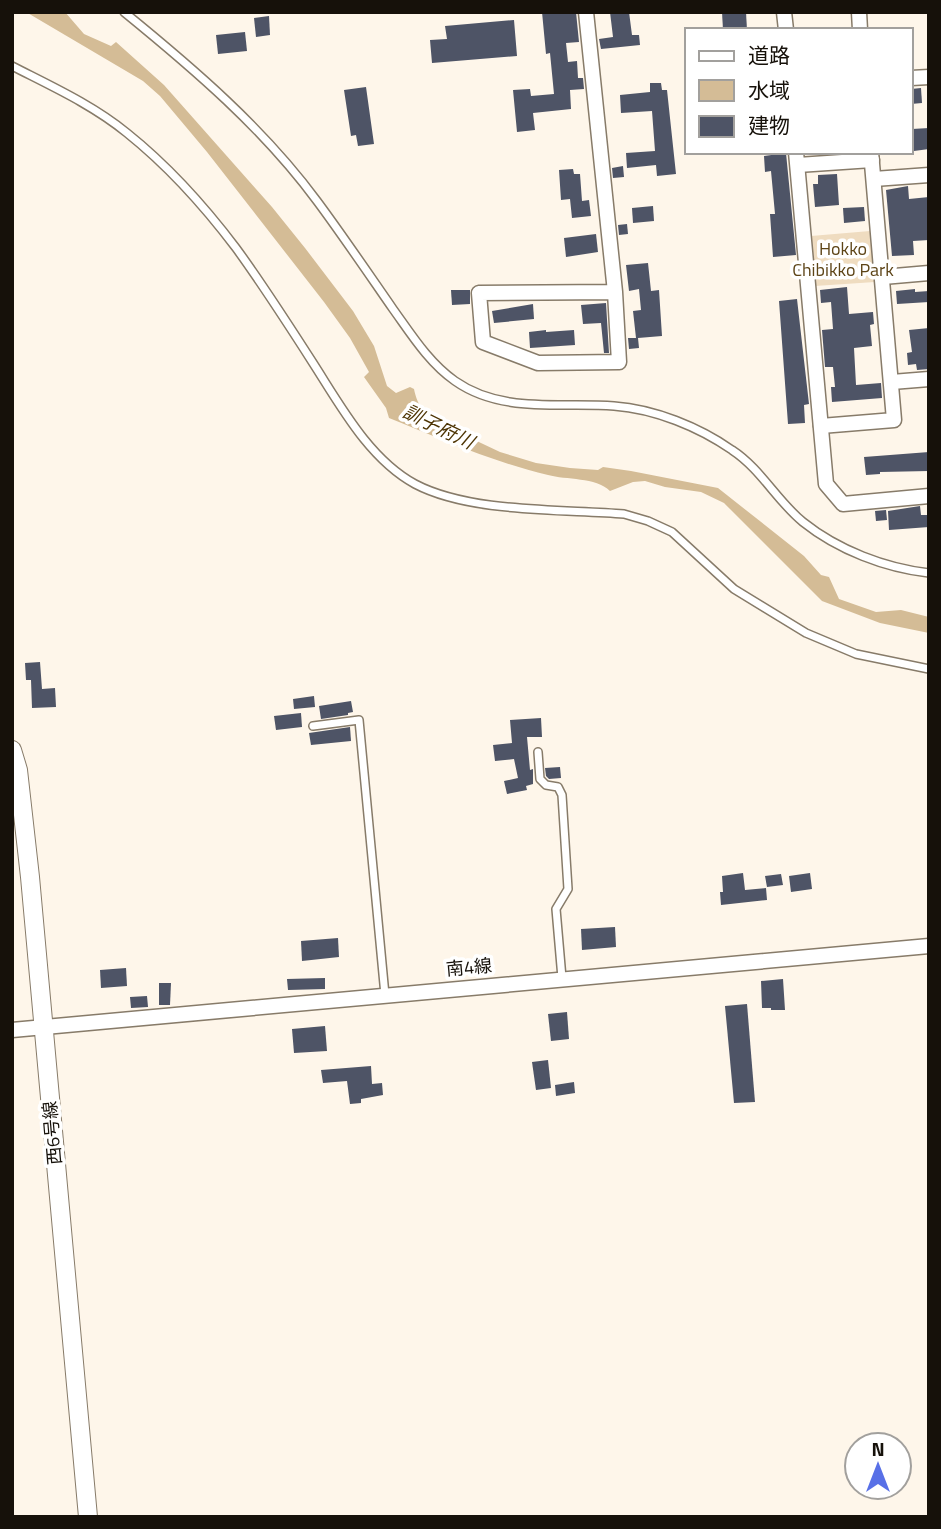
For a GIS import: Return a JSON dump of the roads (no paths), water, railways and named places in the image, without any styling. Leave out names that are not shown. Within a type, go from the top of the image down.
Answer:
[{"type":"street","points":[[586,12],[615,292],[619,362],[538,363],[483,342],[479,293],[615,292]]},
{"type":"street","points":[[821,426],[894,419],[872,156],[797,159],[826,484],[843,504],[929,496]]},
{"type":"street","points":[[874,179],[929,175]]},
{"type":"street","points":[[883,277],[929,273]]},
{"type":"street","points":[[892,382],[929,379]]},
{"type":"street","name":"西6号線","points":[[12,750],[18,770],[28,863],[88,1517]]},
{"type":"street","name":"南4線","points":[[12,1030],[929,946]]},
{"type":"lane","points":[[124,12],[223,96],[270,144],[316,199],[422,350],[454,381],[481,395],[515,404],[616,406],[661,415],[733,450],[802,521],[843,547],[908,571],[929,573]]},
{"type":"lane","points":[[12,66],[103,117],[126,132],[160,162],[236,247],[349,418],[392,468],[414,483],[440,494],[472,502],[624,514],[648,521],[672,532],[734,589],[806,634],[856,654],[929,669]]},
{"type":"lane","points":[[313,726],[359,720],[385,995]]},
{"type":"lane","points":[[538,752],[540,779],[546,785],[558,787],[562,795],[568,889],[556,909],[562,978]]},
{"type":"water","name":"訓子府川","points":[[26,12],[65,12],[84,34],[111,46],[116,42],[164,85],[272,207],[353,311],[374,346],[387,386],[396,393],[410,387],[414,389],[421,407],[433,422],[500,452],[536,463],[598,470],[603,467],[718,488],[804,556],[821,575],[829,577],[839,599],[876,612],[901,610],[929,617],[929,633],[880,623],[822,601],[724,503],[701,492],[645,481],[633,482],[610,491],[597,483],[548,475],[507,464],[389,418],[386,408],[364,377],[369,372],[350,338],[207,152],[160,96],[143,81]]},
{"type":"park label","name":"Hokko Chibikko Park","points":[[843,258]]}]
